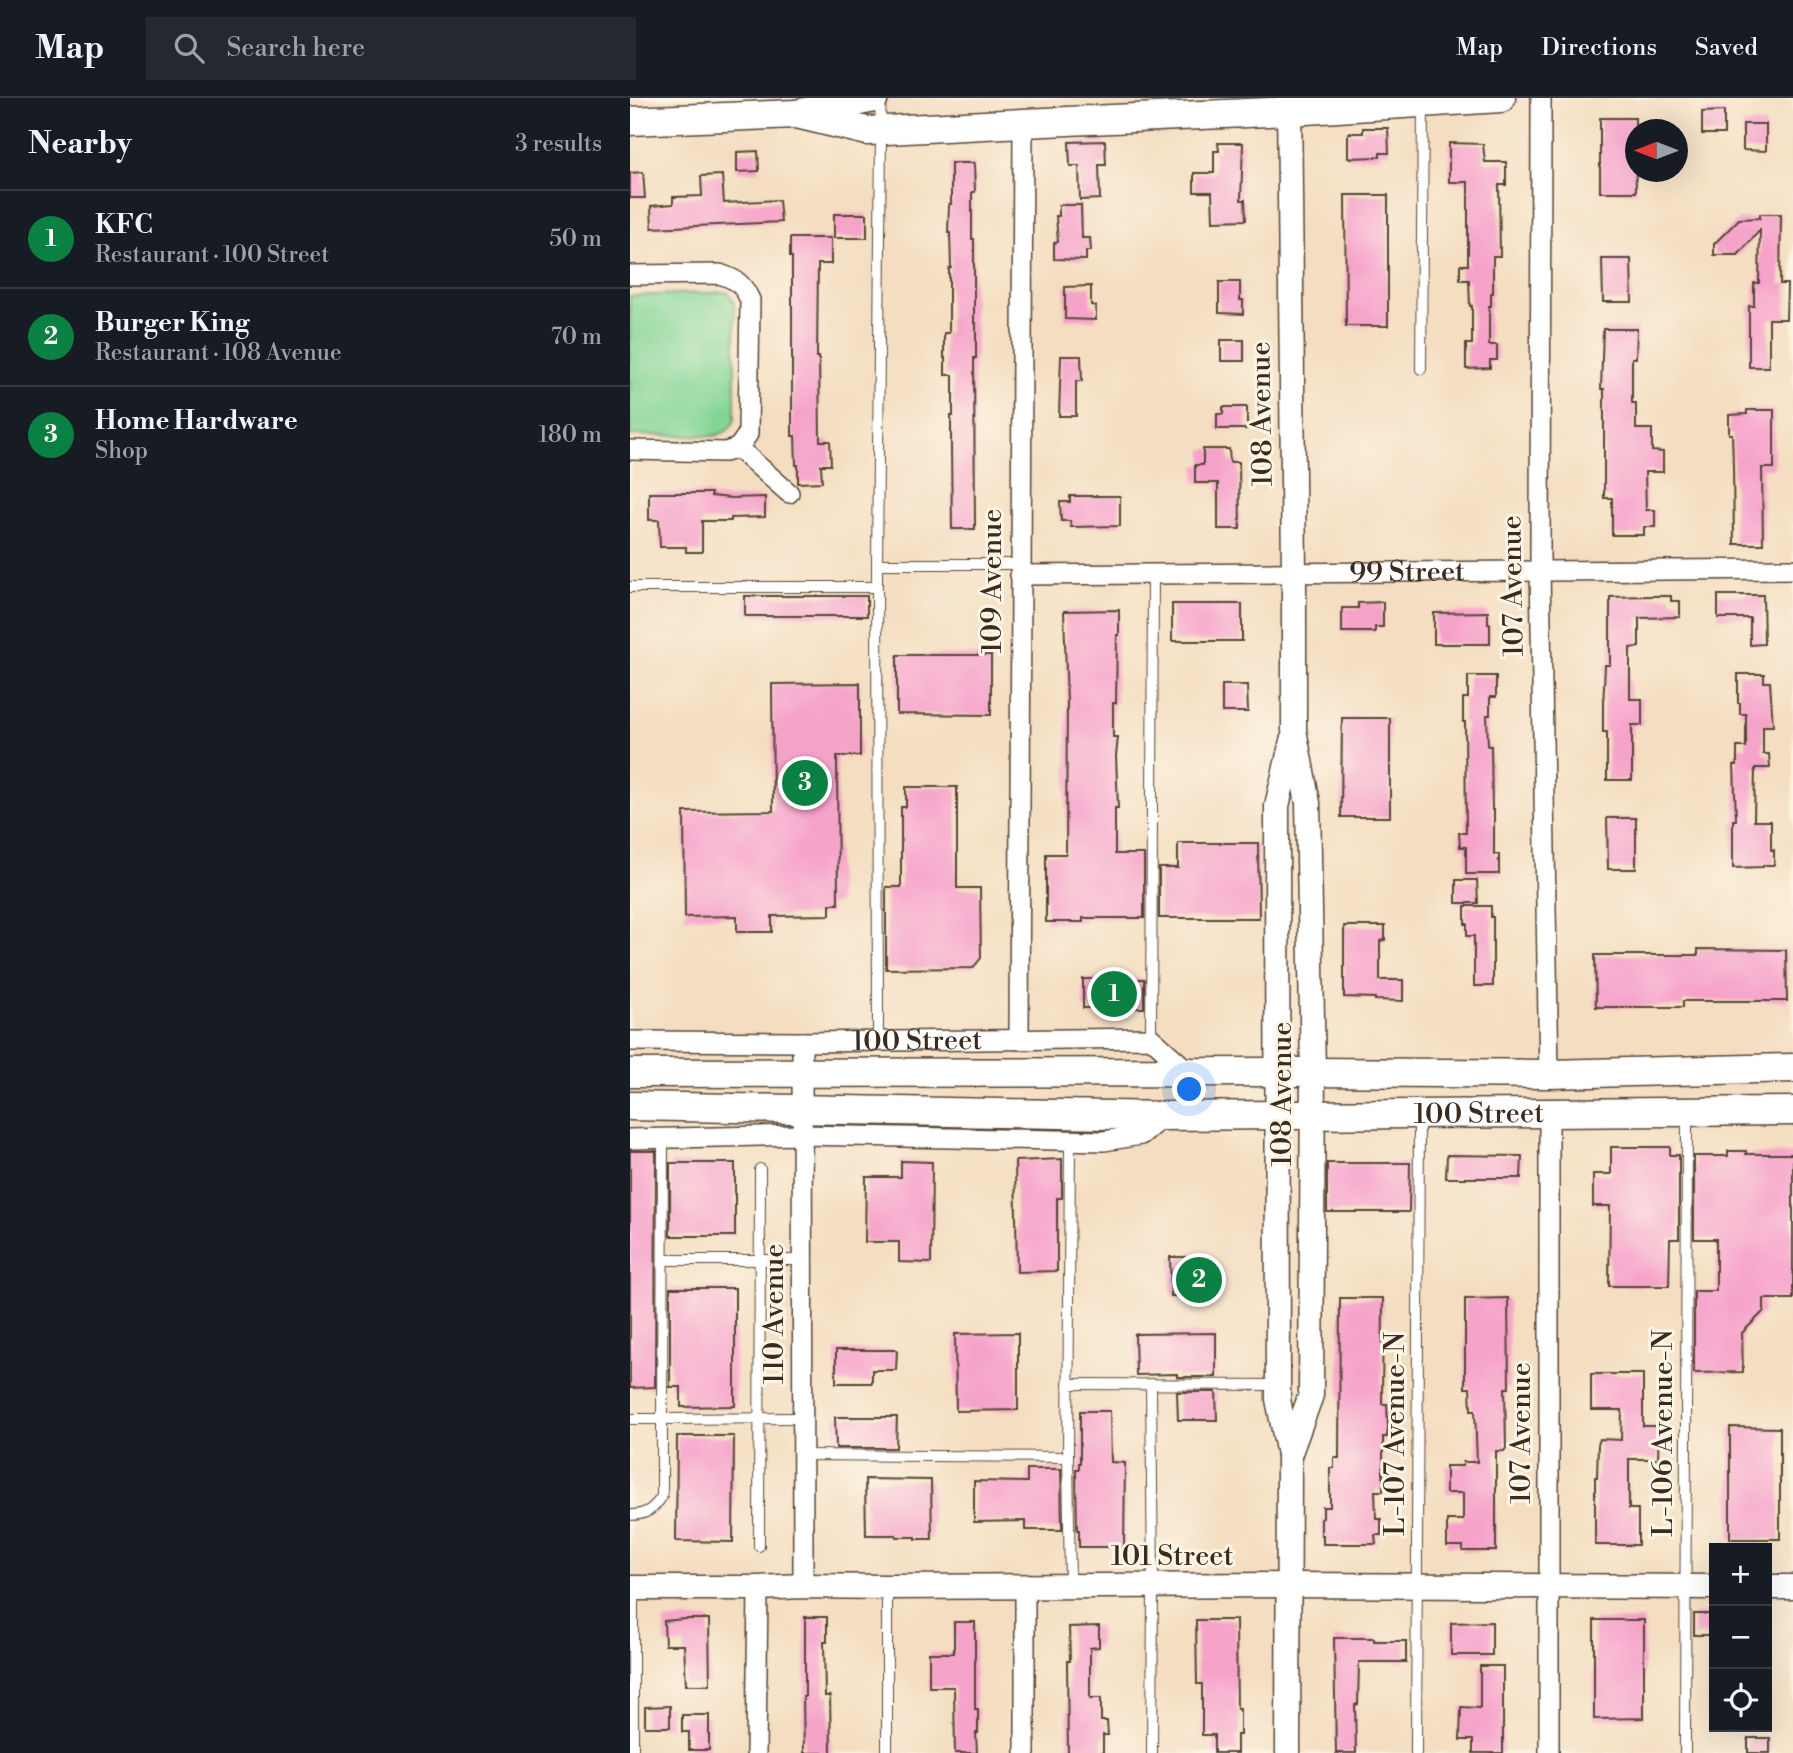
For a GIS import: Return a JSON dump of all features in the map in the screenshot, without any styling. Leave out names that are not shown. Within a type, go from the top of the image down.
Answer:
[{"type":"main road","points":[[630,121],[796,114],[874,98]]},
{"type":"main road","points":[[796,114],[867,131],[881,131],[1289,105],[1423,103],[1501,98]]},
{"type":"main road","name":"100 Street","points":[[630,1073],[1549,1074],[1791,1067]]},
{"type":"main road","name":"100 Street","points":[[630,1106],[801,1122],[1313,1114],[1793,1111]]},
{"type":"street","name":"107 Avenue","points":[[1541,98],[1540,570],[1549,1074]]},
{"type":"street","name":"108 Avenue","points":[[1289,105],[1294,730],[1308,803],[1313,1072],[1311,1395],[1289,1455]]},
{"type":"street","name":"109 Avenue","points":[[1019,1040],[1023,123]]},
{"type":"street","points":[[630,275],[720,274],[743,286],[750,300],[748,434],[738,448],[725,452],[630,450]]},
{"type":"street","points":[[738,448],[789,493]]},
{"type":"street","name":"99 Street","points":[[1020,569],[1153,574],[1793,569]]},
{"type":"street","name":"108 Avenue","points":[[1288,1753],[1289,1455],[1278,1399],[1278,806],[1294,730]]},
{"type":"street","points":[[1150,1038],[1190,1073]]},
{"type":"street","name":"100 Street","points":[[630,1041],[1150,1038]]},
{"type":"street","name":"110 Avenue","points":[[802,1042],[803,1586]]},
{"type":"street","name":"107 Avenue","points":[[1549,1113],[1549,1753]]},
{"type":"street","name":"100 Street","points":[[630,1139],[663,1138],[801,1122],[1070,1141],[1104,1141],[1141,1135],[1164,1116]]},
{"type":"street","points":[[1025,1586],[1025,1753]]},
{"type":"street","name":"101 Street","points":[[632,1588],[1709,1587]]},
{"type":"street","points":[[1772,1587],[1793,1587]]},
{"type":"street","points":[[756,1753],[758,1588]]},
{"type":"lane","points":[[878,1041],[880,98]]},
{"type":"lane","points":[[1421,369],[1423,103]]},
{"type":"lane","points":[[877,564],[1020,569]]},
{"type":"lane","points":[[1150,1038],[1153,574]]},
{"type":"lane","points":[[630,587],[877,587]]},
{"type":"lane","name":"L-106 Avenue-N","points":[[1685,1753],[1687,1112]]},
{"type":"lane","name":"L-107 Avenue-N","points":[[1416,1753],[1419,1114]]},
{"type":"lane","points":[[630,1515],[648,1512],[662,1496],[663,1138]]},
{"type":"lane","points":[[1069,1586],[1070,1141]]},
{"type":"lane","points":[[759,1546],[760,1169]]},
{"type":"lane","points":[[663,1260],[802,1260]]},
{"type":"lane","points":[[1068,1384],[1278,1385]]},
{"type":"lane","points":[[1151,1384],[1152,1753]]},
{"type":"lane","points":[[630,1419],[803,1418]]},
{"type":"lane","points":[[803,1455],[1068,1457]]},
{"type":"lane","points":[[887,1587],[887,1753]]},
{"type":"lane","points":[[632,1588],[633,1753]]},
{"type":"green space","points":[[727,292],[733,300],[735,311],[735,419],[732,426],[714,436],[630,435],[630,296]]},
{"type":"building","points":[[1724,111],[1724,134],[1702,134],[1702,112]]},
{"type":"building","points":[[1600,118],[1635,118],[1625,119],[1625,182],[1636,182],[1636,192],[1600,192]]},
{"type":"building","points":[[1743,124],[1766,124],[1766,151],[1743,150]]},
{"type":"building","points":[[1363,128],[1388,128],[1389,153],[1380,153],[1380,157],[1348,158],[1348,133],[1363,133]]},
{"type":"building","points":[[1105,141],[1106,165],[1099,165],[1100,199],[1080,200],[1079,166],[1070,166],[1069,142]]},
{"type":"building","points":[[1218,143],[1243,143],[1241,200],[1245,200],[1246,220],[1213,221],[1212,192],[1194,192],[1194,173],[1214,173],[1214,151],[1219,151]]},
{"type":"building","points":[[1449,143],[1483,144],[1485,162],[1506,162],[1506,185],[1499,185],[1500,256],[1493,256],[1493,293],[1489,306],[1489,345],[1497,345],[1497,360],[1490,360],[1490,368],[1466,369],[1466,344],[1472,344],[1472,306],[1469,280],[1460,280],[1460,265],[1468,265],[1468,182],[1449,182]]},
{"type":"building","points":[[758,151],[759,171],[737,172],[737,152]]},
{"type":"building","points":[[951,163],[974,163],[972,239],[976,323],[975,529],[952,529],[953,375],[945,375],[944,358],[944,333],[949,333],[951,268],[948,233]]},
{"type":"building","points":[[643,172],[645,198],[630,198],[630,173]]},
{"type":"building","points":[[722,175],[724,203],[779,200],[781,222],[652,228],[651,206],[673,204],[673,197],[702,196],[701,176]]},
{"type":"building","points":[[1345,195],[1388,195],[1388,326],[1346,326]]},
{"type":"building","points":[[1059,205],[1081,205],[1082,238],[1090,238],[1091,251],[1086,251],[1086,260],[1054,259],[1054,243],[1058,242],[1056,216],[1059,216]]},
{"type":"building","points":[[834,214],[867,214],[867,238],[834,238]]},
{"type":"building","points":[[1760,214],[1781,214],[1780,284],[1787,284],[1786,319],[1769,319],[1769,367],[1749,367],[1749,306],[1754,306],[1754,283],[1759,283],[1760,230],[1738,255],[1714,255],[1714,244],[1739,219],[1760,218]]},
{"type":"building","points":[[790,238],[831,238],[831,264],[818,264],[820,441],[830,441],[831,465],[821,465],[822,482],[798,483],[795,436],[792,436]]},
{"type":"building","points":[[1602,259],[1631,259],[1632,302],[1603,302]]},
{"type":"building","points":[[1219,282],[1240,282],[1243,314],[1219,313]]},
{"type":"building","points":[[1091,286],[1091,305],[1096,306],[1096,320],[1065,319],[1065,287]]},
{"type":"building","points":[[1603,329],[1637,329],[1636,358],[1632,358],[1632,403],[1636,403],[1636,429],[1652,429],[1652,451],[1663,452],[1663,472],[1645,472],[1646,510],[1655,510],[1655,527],[1644,527],[1644,535],[1612,535],[1612,498],[1604,498],[1604,389],[1601,389]]},
{"type":"building","points":[[1221,340],[1244,340],[1244,361],[1221,361]]},
{"type":"building","points":[[1061,356],[1081,356],[1082,381],[1076,381],[1076,416],[1059,416]]},
{"type":"building","points":[[1223,407],[1247,407],[1247,429],[1217,429],[1217,414],[1223,414]]},
{"type":"building","points":[[1747,410],[1774,410],[1774,468],[1762,468],[1763,544],[1734,544],[1732,434],[1729,434],[1729,415],[1747,414]]},
{"type":"building","points":[[1203,449],[1229,449],[1230,462],[1239,462],[1240,529],[1218,529],[1218,483],[1195,483],[1195,465],[1203,465]]},
{"type":"building","points":[[649,493],[711,493],[711,496],[731,498],[765,497],[765,517],[702,521],[702,552],[686,552],[686,547],[660,547],[659,520],[649,520]]},
{"type":"building","points":[[1070,496],[1120,496],[1120,526],[1071,527],[1070,521],[1061,521],[1060,502],[1070,502]]},
{"type":"building","points":[[1718,595],[1763,595],[1764,644],[1750,645],[1750,618],[1718,618]]},
{"type":"building","points":[[745,596],[867,596],[867,616],[745,616]]},
{"type":"building","points":[[1671,596],[1671,601],[1680,601],[1680,617],[1639,618],[1639,647],[1630,648],[1630,699],[1642,699],[1642,725],[1632,725],[1632,780],[1607,780],[1607,732],[1603,732],[1603,707],[1605,665],[1610,665],[1610,597]]},
{"type":"building","points":[[1383,602],[1383,627],[1375,627],[1375,632],[1342,632],[1342,608],[1358,608],[1358,603]]},
{"type":"building","points":[[1172,604],[1242,604],[1242,641],[1172,641]]},
{"type":"building","points":[[1119,610],[1116,703],[1113,703],[1113,737],[1118,737],[1115,854],[1144,854],[1144,918],[1083,918],[1083,922],[1046,922],[1046,854],[1066,854],[1067,703],[1064,611]]},
{"type":"building","points":[[1488,612],[1490,644],[1434,644],[1434,613]]},
{"type":"building","points":[[897,655],[991,655],[991,715],[897,714]]},
{"type":"building","points":[[1738,674],[1764,674],[1764,682],[1770,682],[1773,726],[1763,726],[1763,754],[1769,754],[1770,768],[1755,768],[1754,821],[1771,821],[1771,850],[1774,850],[1774,865],[1763,867],[1733,868],[1733,820],[1736,820],[1734,765],[1737,765],[1737,747],[1746,747],[1746,714],[1740,714]]},
{"type":"building","points":[[1468,676],[1496,676],[1496,697],[1490,697],[1490,715],[1487,715],[1488,746],[1491,746],[1494,854],[1499,854],[1499,874],[1466,874],[1466,847],[1460,847],[1459,833],[1466,833],[1463,698],[1468,698]]},
{"type":"building","points":[[860,683],[860,756],[837,756],[838,904],[830,904],[830,915],[772,916],[772,932],[737,932],[737,916],[685,917],[684,812],[773,811],[772,684]]},
{"type":"building","points":[[1222,685],[1247,685],[1248,712],[1222,712]]},
{"type":"building","points":[[1342,718],[1390,718],[1390,817],[1341,817]]},
{"type":"building","points":[[906,787],[957,787],[957,888],[980,888],[981,958],[973,968],[886,969],[886,887],[901,887],[901,807],[906,807]]},
{"type":"building","points":[[1607,818],[1636,818],[1636,869],[1608,869]]},
{"type":"building","points":[[1178,843],[1258,843],[1259,918],[1159,918],[1159,868],[1178,868]]},
{"type":"building","points":[[1456,880],[1477,880],[1478,903],[1456,903]]},
{"type":"building","points":[[1465,906],[1491,906],[1493,986],[1474,986],[1474,936],[1467,936]]},
{"type":"building","points":[[1344,926],[1385,926],[1385,940],[1380,941],[1380,980],[1403,980],[1403,1001],[1344,997]]},
{"type":"building","points":[[1698,949],[1786,950],[1787,1001],[1683,1001],[1683,1007],[1596,1007],[1595,955],[1698,955]]},
{"type":"building","points":[[1083,979],[1144,979],[1144,1008],[1083,1008]]},
{"type":"building","points":[[1611,1147],[1670,1147],[1670,1155],[1679,1155],[1679,1239],[1670,1239],[1669,1286],[1609,1286],[1610,1206],[1593,1206],[1593,1174],[1611,1174]]},
{"type":"building","points":[[630,1151],[656,1151],[655,1387],[630,1388]]},
{"type":"building","points":[[1728,1151],[1746,1151],[1746,1154],[1793,1154],[1793,1299],[1764,1299],[1764,1311],[1742,1333],[1743,1372],[1694,1373],[1694,1291],[1716,1291],[1716,1239],[1694,1239],[1694,1156],[1728,1156]]},
{"type":"building","points":[[1447,1155],[1522,1156],[1521,1178],[1446,1178]]},
{"type":"building","points":[[1062,1159],[1062,1198],[1057,1198],[1057,1271],[1017,1272],[1015,1161]]},
{"type":"building","points":[[901,1161],[932,1162],[931,1263],[899,1262],[899,1242],[865,1242],[866,1177],[901,1177]]},
{"type":"building","points":[[670,1163],[735,1163],[735,1236],[670,1236]]},
{"type":"building","points":[[1327,1163],[1410,1163],[1409,1212],[1327,1212]]},
{"type":"building","points":[[1170,1257],[1210,1257],[1211,1296],[1171,1296]]},
{"type":"building","points":[[670,1288],[735,1288],[735,1406],[681,1407],[681,1387],[670,1387]]},
{"type":"building","points":[[1340,1298],[1383,1298],[1382,1404],[1387,1404],[1388,1427],[1387,1437],[1383,1437],[1383,1491],[1375,1491],[1376,1519],[1381,1519],[1381,1535],[1375,1535],[1376,1544],[1323,1544],[1321,1535],[1323,1507],[1330,1507],[1330,1468],[1334,1468],[1334,1458],[1339,1458]]},
{"type":"building","points":[[1508,1298],[1509,1388],[1505,1388],[1506,1448],[1504,1451],[1496,1451],[1496,1551],[1463,1551],[1463,1546],[1447,1546],[1447,1520],[1463,1520],[1463,1493],[1446,1493],[1446,1466],[1463,1466],[1463,1462],[1477,1462],[1475,1410],[1471,1410],[1470,1388],[1465,1388],[1465,1299]]},
{"type":"building","points":[[1018,1333],[1018,1410],[956,1411],[955,1334]]},
{"type":"building","points":[[1216,1333],[1216,1377],[1136,1375],[1135,1334]]},
{"type":"building","points":[[836,1350],[897,1350],[896,1370],[872,1370],[872,1383],[836,1383]]},
{"type":"building","points":[[1591,1374],[1643,1374],[1643,1426],[1659,1426],[1658,1459],[1629,1459],[1629,1509],[1638,1509],[1638,1545],[1595,1545],[1598,1445],[1600,1439],[1621,1440],[1622,1410],[1591,1410]]},
{"type":"building","points":[[1177,1392],[1216,1392],[1217,1420],[1178,1420]]},
{"type":"building","points":[[1080,1411],[1110,1411],[1111,1462],[1125,1463],[1124,1547],[1079,1547],[1076,1469],[1079,1469],[1080,1463]]},
{"type":"building","points":[[835,1417],[897,1417],[896,1448],[836,1448]]},
{"type":"building","points":[[1730,1427],[1780,1428],[1780,1539],[1730,1539]]},
{"type":"building","points":[[677,1436],[734,1436],[733,1542],[676,1541]]},
{"type":"building","points":[[1027,1469],[1061,1469],[1062,1530],[1025,1530],[1025,1521],[974,1522],[974,1481],[1027,1482]]},
{"type":"building","points":[[865,1479],[931,1480],[932,1539],[866,1535]]},
{"type":"building","points":[[1694,1614],[1709,1614],[1709,1635],[1694,1635]]},
{"type":"building","points":[[805,1617],[827,1617],[827,1642],[824,1642],[825,1696],[830,1696],[831,1753],[804,1753]]},
{"type":"building","points":[[709,1619],[710,1685],[686,1685],[684,1645],[665,1645],[664,1621]]},
{"type":"building","points":[[1196,1620],[1236,1620],[1237,1709],[1240,1709],[1237,1753],[1214,1753],[1214,1735],[1202,1735],[1202,1684],[1197,1684]]},
{"type":"building","points":[[1594,1620],[1644,1620],[1644,1718],[1594,1719]]},
{"type":"building","points":[[954,1622],[975,1622],[977,1753],[955,1753],[954,1687],[929,1687],[929,1653],[954,1653]]},
{"type":"building","points":[[1492,1622],[1492,1655],[1451,1655],[1451,1623]]},
{"type":"building","points":[[1099,1626],[1099,1647],[1090,1648],[1090,1698],[1101,1698],[1101,1721],[1107,1721],[1108,1735],[1103,1735],[1103,1753],[1068,1753],[1069,1627]]},
{"type":"building","points":[[1334,1638],[1406,1641],[1406,1662],[1359,1662],[1358,1704],[1355,1705],[1356,1753],[1336,1753]]},
{"type":"building","points":[[1480,1666],[1503,1666],[1503,1753],[1473,1753],[1473,1740],[1460,1740],[1461,1707],[1480,1708]]},
{"type":"building","points":[[670,1706],[670,1727],[645,1727],[645,1707]]},
{"type":"building","points":[[682,1715],[709,1715],[709,1750],[689,1750],[689,1732],[682,1732]]},
{"type":"building","points":[[1748,1738],[1770,1738],[1770,1753],[1748,1753]]},
{"type":"place","name":"Home Hardware","points":[[805,783]]},
{"type":"place","name":"KFC","points":[[1114,994]]},
{"type":"place","name":"Burger King","points":[[1199,1280]]}]
